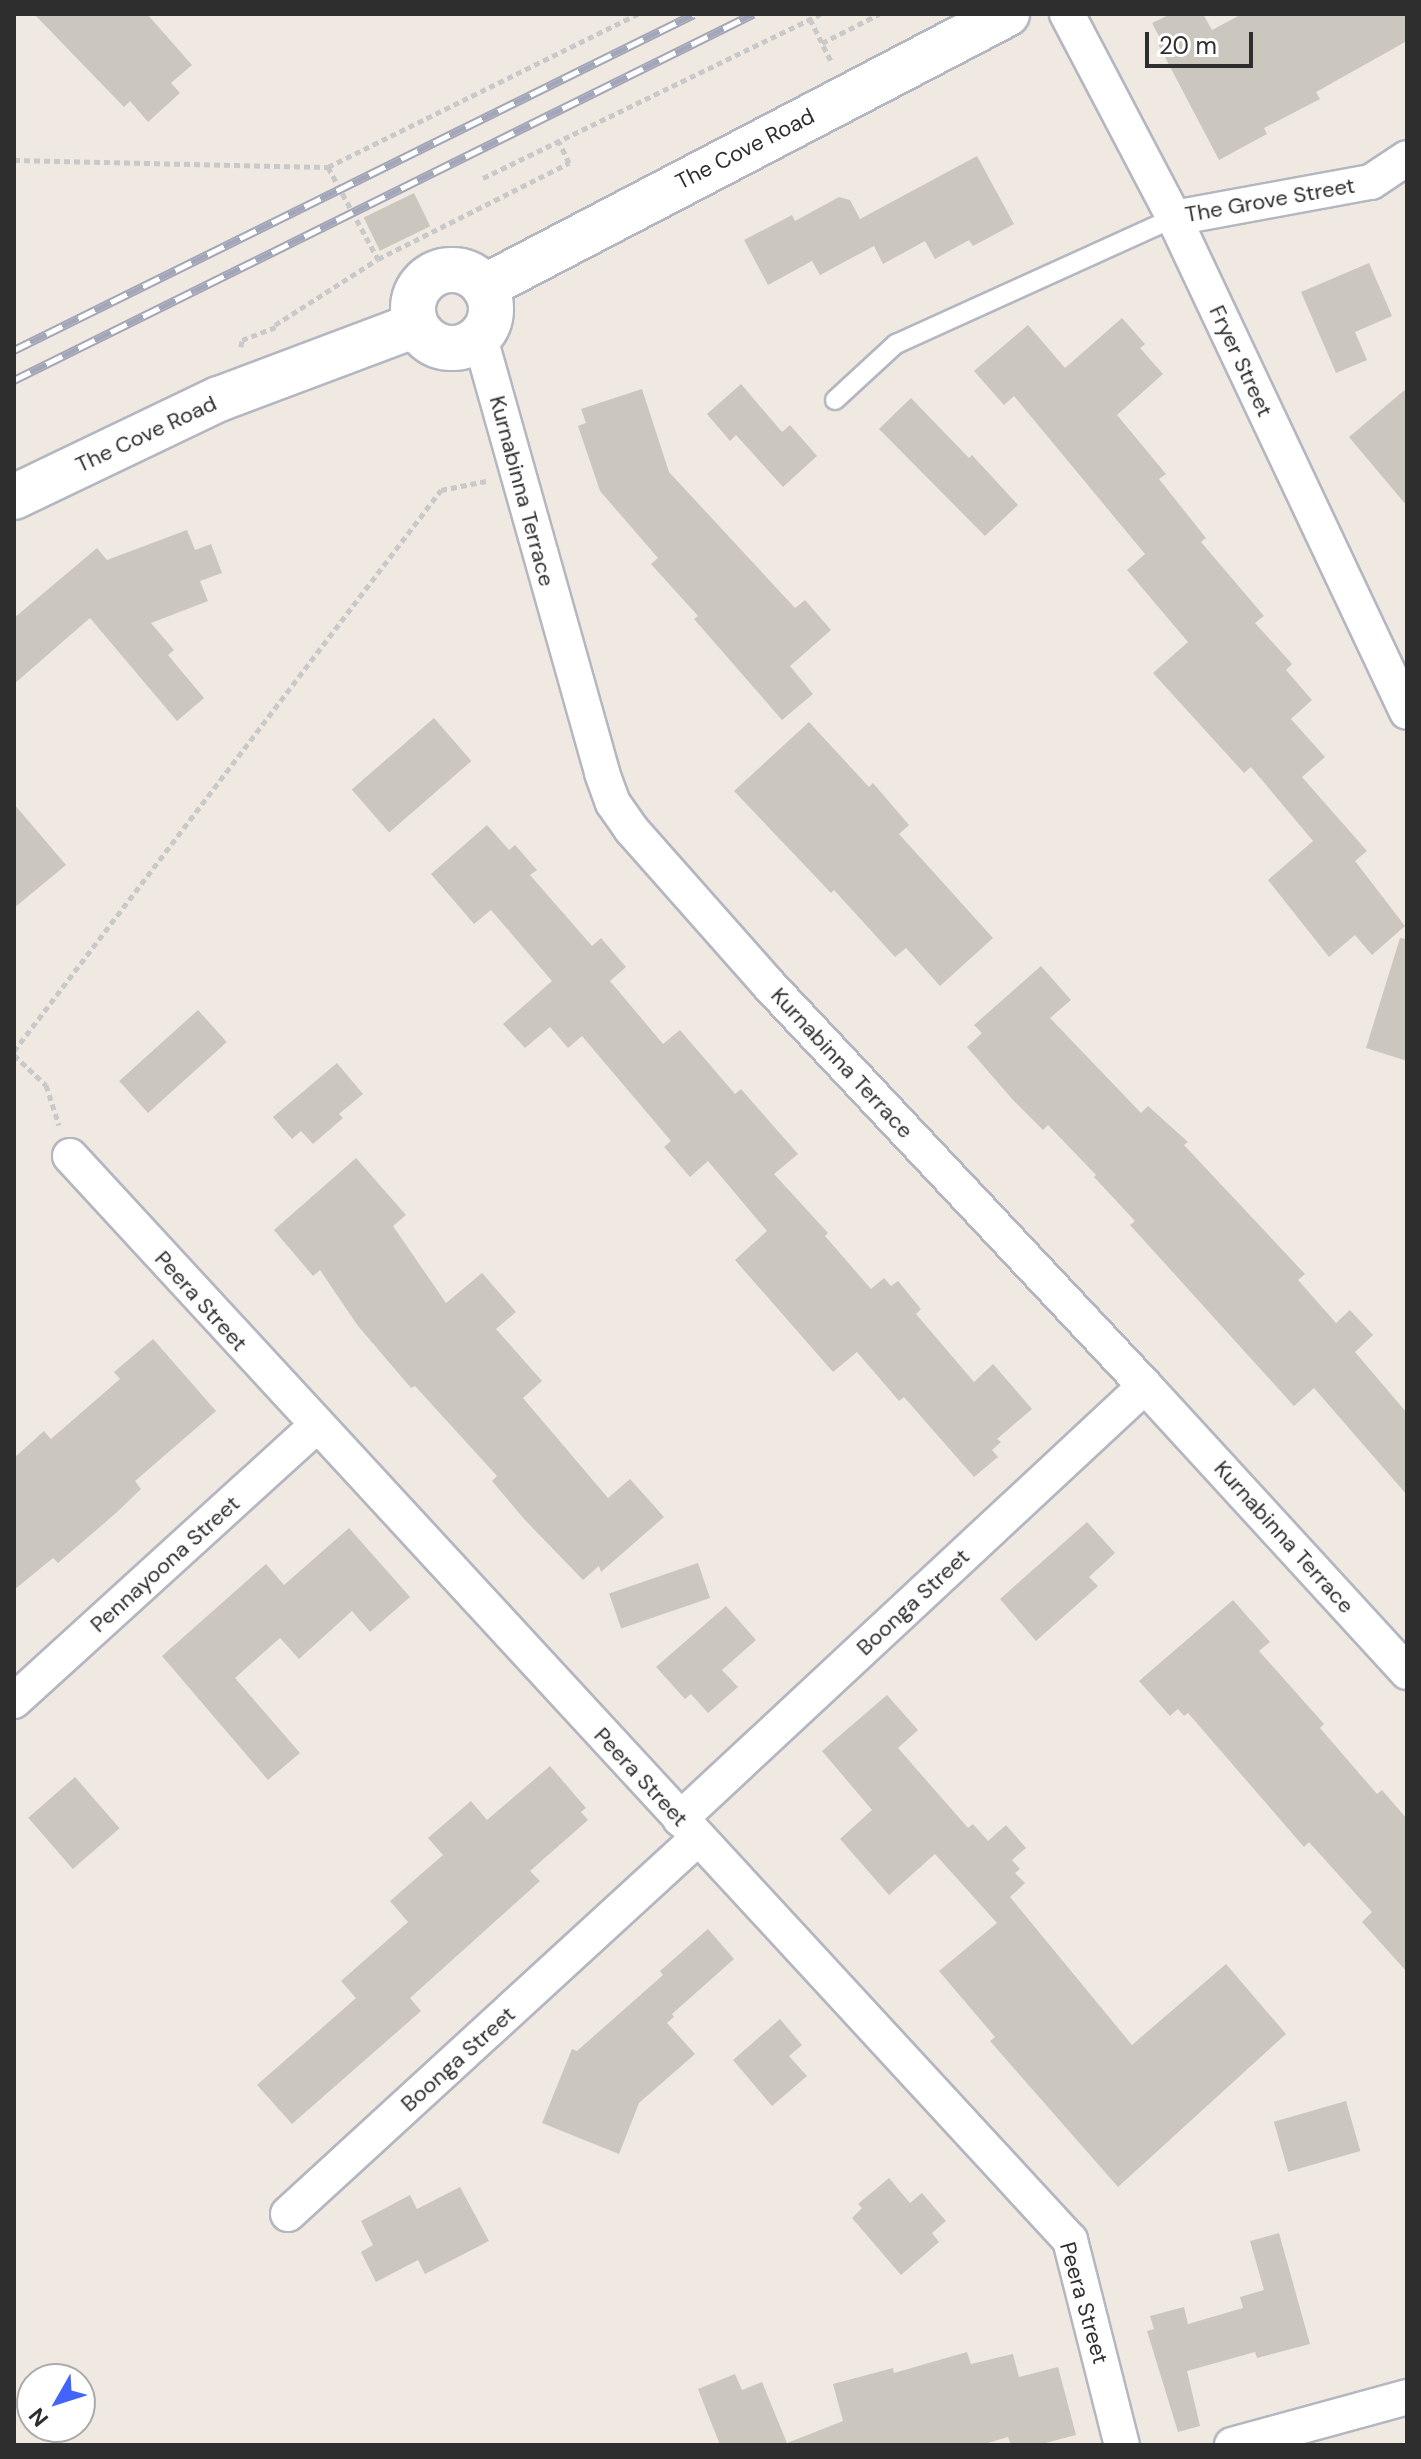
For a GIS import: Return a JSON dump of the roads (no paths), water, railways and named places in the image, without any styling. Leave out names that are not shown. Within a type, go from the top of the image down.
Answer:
[{"type":"street","name":"The Cove Road","points":[[484,287],[1007,14]]},
{"type":"street","name":"Fryer Street","points":[[1067,14],[1174,218],[1407,712]]},
{"type":"street","name":"The Grove Street","points":[[1174,218],[1371,182],[1407,158]]},
{"type":"street","points":[[463,271],[484,287],[491,313],[480,338],[457,349],[445,348],[422,336],[416,325],[413,300],[418,288],[438,272],[463,271]]},
{"type":"street","name":"The Cove Road","points":[[14,497],[219,399],[416,325]]},
{"type":"street","name":"Kurnabinna Terrace","points":[[480,338],[613,803],[631,829],[769,985],[1145,1386],[1407,1672]]},
{"type":"street","name":"Peera Street","points":[[70,1156],[1070,2240],[1122,2445]]},
{"type":"street","name":"Boonga Street","points":[[288,2214],[1145,1386]]},
{"type":"street","name":"Pennayoona Street","points":[[14,1701],[316,1426]]},
{"type":"street","points":[[1232,2445],[1407,2397]]},
{"type":"lane","points":[[835,400],[896,344],[1174,218]]},
{"type":"railway","points":[[14,350],[694,14]]},
{"type":"railway","points":[[14,380],[753,14]]}]
